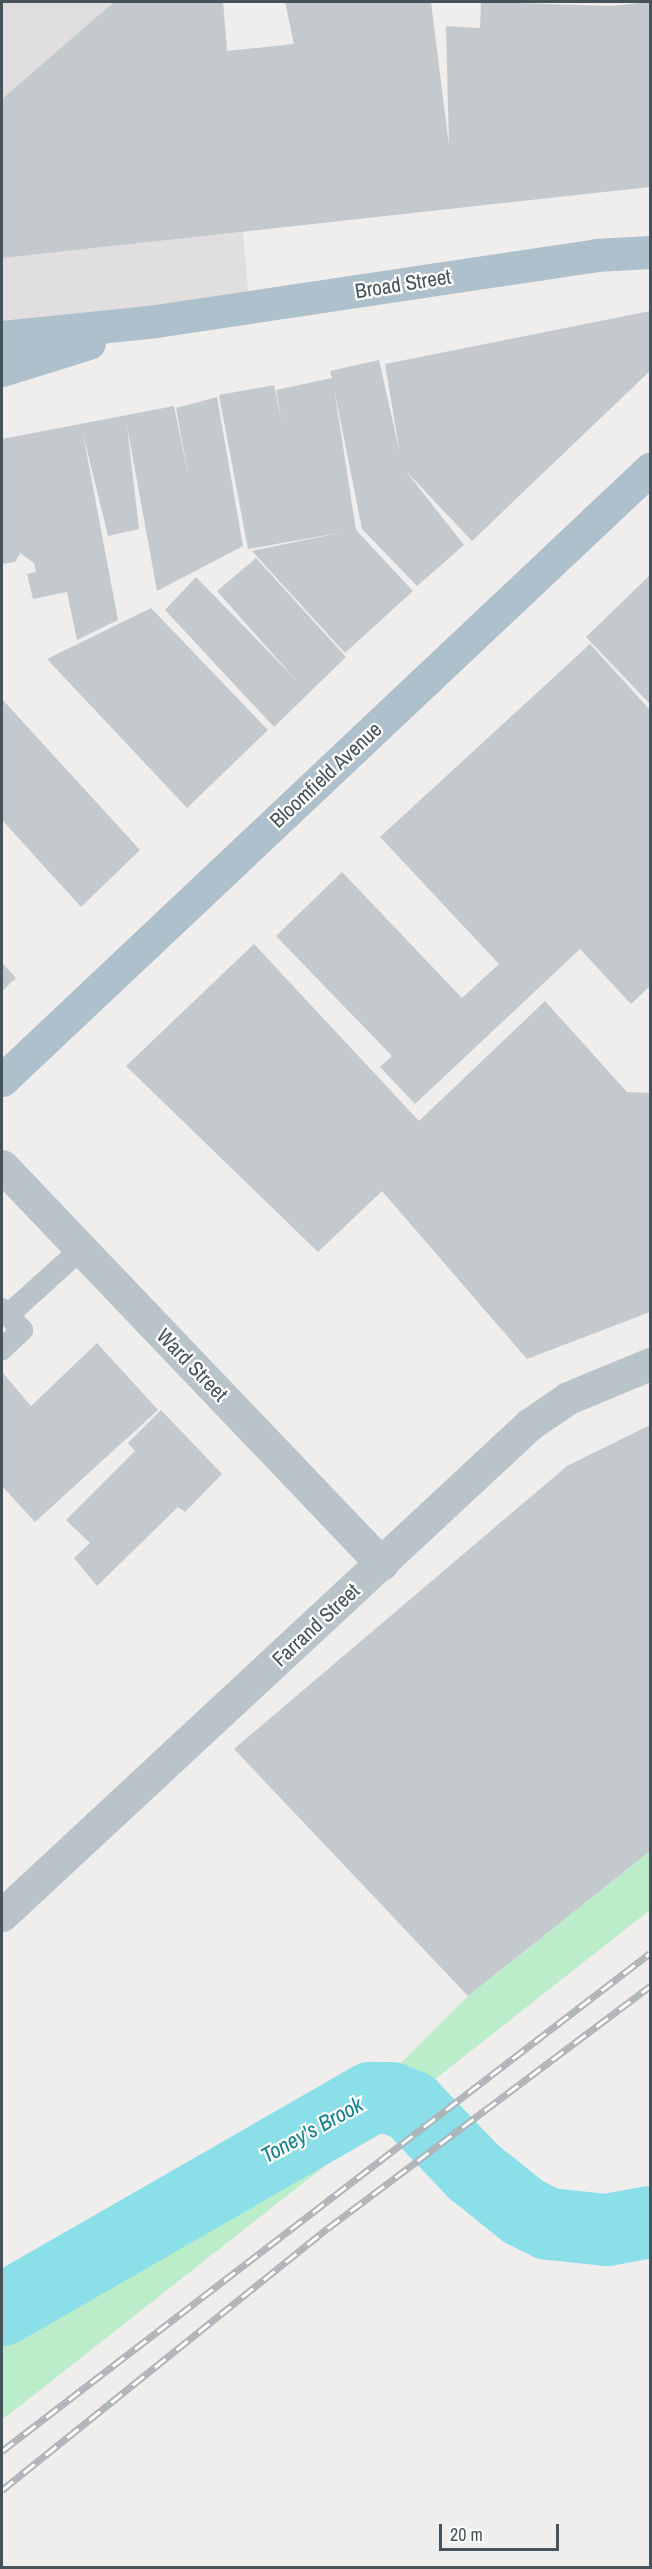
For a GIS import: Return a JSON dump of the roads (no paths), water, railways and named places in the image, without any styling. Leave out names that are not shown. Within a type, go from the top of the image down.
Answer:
[{"type":"main road","name":"Broad Street","points":[[2,338],[156,321],[596,255],[651,252]]},
{"type":"main road","name":"Broad Street","points":[[2,370],[156,321]]},
{"type":"main road","name":"Bloomfield Avenue","points":[[2,1080],[651,469]]},
{"type":"street","name":"Ward Street","points":[[2,1166],[382,1564]]},
{"type":"street","name":"Farrand Street","points":[[2,1915],[549,1410],[651,1364]]},
{"type":"lane","points":[[2,1349],[22,1330],[5,1312],[81,1249]]},
{"type":"waterway","name":"Toney's Brook","points":[[2,2310],[371,2098],[391,2098],[411,2106],[474,2172],[524,2212],[549,2224],[607,2230],[650,2222]]},
{"type":"railway","points":[[2,2451],[650,1953]]},
{"type":"railway","points":[[2,2490],[328,2228],[650,1986]]}]
